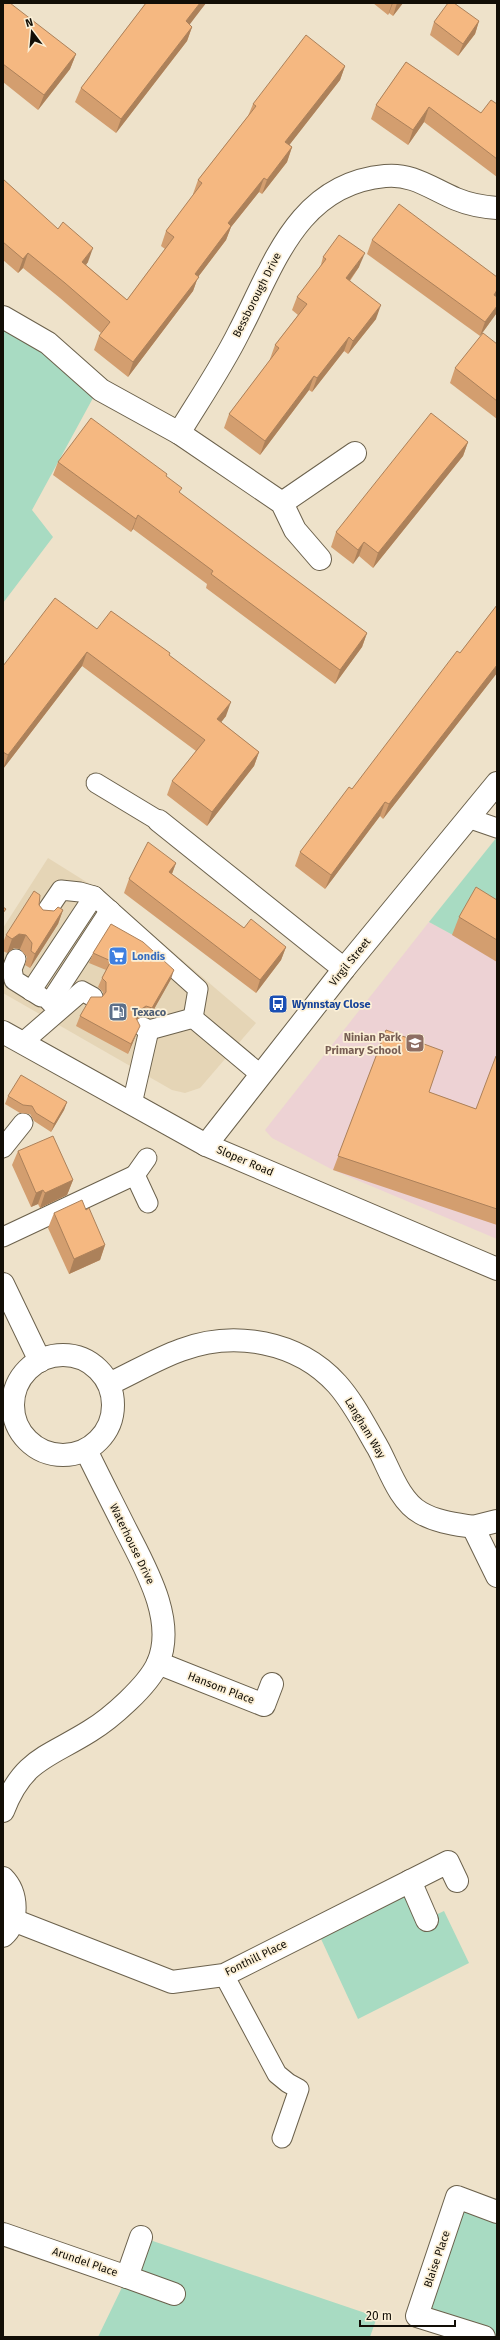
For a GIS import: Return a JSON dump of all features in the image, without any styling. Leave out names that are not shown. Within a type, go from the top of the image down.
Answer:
[{"type":"street","name":"Bessborough Drive","points":[[179,433],[238,335],[276,255],[305,216],[328,194],[358,181],[385,176],[406,177],[427,184],[456,199],[484,207],[497,208]]},
{"type":"street","points":[[3,317],[48,343],[101,390],[179,433],[282,503],[295,530],[320,559]]},
{"type":"street","points":[[282,503],[355,453]]},
{"type":"street","name":"Virgil Street","points":[[206,1145],[344,968],[497,783]]},
{"type":"street","points":[[159,821],[344,968]]},
{"type":"street","name":"Sloper Road","points":[[3,1032],[206,1145],[497,1269]]},
{"type":"street","points":[[3,1284],[40,1361]]},
{"type":"street","name":"Langham Way","points":[[109,1384],[181,1350],[206,1343],[237,1339],[267,1343],[295,1352],[314,1364],[336,1383],[355,1407],[404,1497],[420,1513],[444,1523],[473,1527]]},
{"type":"street","points":[[66,1356],[83,1360],[97,1369],[109,1384],[113,1404],[110,1422],[102,1437],[86,1450],[69,1455],[52,1454],[36,1447],[23,1435],[10,1427],[15,1390],[24,1375],[40,1361],[48,1357],[66,1356]]},
{"type":"street","name":"Waterhouse Drive","points":[[3,1811],[18,1780],[36,1761],[89,1732],[109,1718],[127,1702],[158,1663],[162,1641],[161,1621],[153,1585],[86,1450]]},
{"type":"street","points":[[497,1521],[473,1527],[497,1576]]},
{"type":"street","name":"Hansom Place","points":[[158,1663],[264,1705],[272,1684]]},
{"type":"street","name":"Fonthill Place","points":[[8,1928],[172,1982],[224,1975],[448,1862],[457,1881]]},
{"type":"street","points":[[3,1878],[13,1895],[15,1910],[8,1928]]},
{"type":"street","points":[[410,1881],[427,1920]]},
{"type":"street","name":"Blaise Place","points":[[484,2337],[417,2316],[457,2197],[497,2212]]},
{"type":"street","name":"Arundel Place","points":[[3,2234],[127,2277],[141,2237]]},
{"type":"street","points":[[127,2277],[174,2294]]},
{"type":"lane","points":[[96,783],[159,821]]},
{"type":"lane","points":[[468,818],[497,828]]},
{"type":"lane","points":[[44,915],[61,890],[80,892],[94,896],[198,988],[193,1018]]},
{"type":"lane","points":[[31,991],[94,896]]},
{"type":"lane","points":[[22,1043],[56,1006],[110,910]]},
{"type":"lane","points":[[16,959],[12,969],[14,980],[56,1006]]},
{"type":"lane","points":[[56,1006],[82,991],[93,997]]},
{"type":"lane","points":[[132,1104],[146,1029],[193,1018]]},
{"type":"lane","points":[[193,1018],[261,1075]]},
{"type":"lane","points":[[3,1148],[23,1123]]},
{"type":"lane","points":[[3,1236],[135,1175],[147,1158]]},
{"type":"lane","points":[[135,1175],[148,1203]]},
{"type":"lane","points":[[224,1975],[277,2074],[288,2083],[299,2089],[282,2138]]},
{"type":"shaded area","points":[[48,858],[104,893],[256,1023],[200,1088],[185,1093],[172,1090],[3,993],[3,928]]},
{"type":"shaded area","name":"Ninian Park Primary School","points":[[429,922],[497,959],[497,1239],[333,1170],[272,1138],[265,1130]]},
{"type":"green space","points":[[3,329],[33,344],[93,398],[32,510],[53,537],[3,603]]},
{"type":"green space","points":[[497,837],[497,959],[429,922]]},
{"type":"green space","points":[[410,1881],[427,1919],[444,1911],[469,1963],[358,2019],[316,1928]]},
{"type":"green space","points":[[457,2197],[497,2212],[497,2337],[484,2337],[417,2316]]},
{"type":"green space","points":[[141,2237],[377,2317],[370,2337],[98,2337],[127,2277]]},
{"type":"building","points":[[3,3],[10,3],[76,54],[44,95],[3,64]]},
{"type":"building","points":[[146,3],[200,3],[186,21],[192,27],[121,119],[81,88]]},
{"type":"building","points":[[448,3],[454,3],[479,21],[463,44],[434,22]]},
{"type":"building","points":[[306,35],[345,66],[285,142],[292,147],[267,180],[264,178],[228,223],[231,226],[195,274],[199,277],[133,362],[99,336],[110,322],[28,253],[23,259],[3,242],[3,179],[58,229],[63,222],[93,248],[82,262],[127,300],[174,237],[166,231],[202,183],[198,180],[256,106],[253,104]]},
{"type":"building","points":[[406,62],[481,113],[491,100],[497,104],[497,159],[429,107],[413,130],[376,105]]},
{"type":"building","points":[[399,204],[497,277],[497,290],[494,295],[497,297],[497,306],[485,322],[372,240]]},
{"type":"building","points":[[339,235],[365,253],[346,278],[381,305],[353,341],[349,337],[317,378],[314,376],[265,441],[229,414],[279,348],[275,345],[307,304],[297,297],[326,259],[323,257]]},
{"type":"building","points":[[483,333],[497,344],[497,401],[455,368]]},
{"type":"building","points":[[431,413],[468,442],[378,553],[364,542],[358,550],[336,532]]},
{"type":"building","points":[[91,418],[167,474],[166,476],[182,488],[179,492],[367,633],[340,670],[211,574],[213,571],[138,515],[136,519],[58,462]]},
{"type":"building","points":[[55,598],[97,629],[111,611],[170,653],[169,655],[231,702],[217,719],[259,752],[212,812],[172,781],[205,740],[87,652],[8,755],[3,752],[3,666]]},
{"type":"building","points":[[497,605],[497,665],[389,804],[385,802],[331,875],[300,852],[349,787],[352,789],[457,651],[460,653]]},
{"type":"building","points":[[148,842],[176,863],[169,872],[244,928],[251,919],[286,947],[260,980],[129,879]]},
{"type":"building","points":[[476,887],[497,900],[497,940],[459,917]]},
{"type":"building","points":[[34,891],[40,895],[39,905],[43,910],[54,911],[58,907],[63,910],[35,954],[31,951],[32,943],[26,935],[19,934],[12,939],[6,935]]},
{"type":"building","points":[[111,924],[143,942],[174,970],[152,1008],[146,1006],[137,1012],[136,1018],[140,1026],[131,1044],[80,1016],[91,997],[102,997],[106,992],[106,982],[102,978],[111,961],[93,953]]},
{"type":"building","points":[[386,1030],[443,1051],[429,1092],[476,1109],[496,1056],[497,1057],[497,1209],[338,1156]]},
{"type":"building","points":[[21,1075],[67,1102],[54,1124],[36,1113],[32,1106],[23,1105],[8,1096]]},
{"type":"building","points":[[53,1136],[73,1180],[45,1193],[43,1190],[36,1193],[18,1151]]},
{"type":"building","points":[[82,1200],[86,1210],[89,1208],[105,1245],[74,1259],[54,1213]]},
{"type":"place","name":"Londis","points":[[118,956]]},
{"type":"place","name":"Wynnstay Close","points":[[278,1004]]},
{"type":"place","name":"Texaco","points":[[118,1012]]},
{"type":"place","name":"Ninian Park Primary School","points":[[415,1043]]}]
